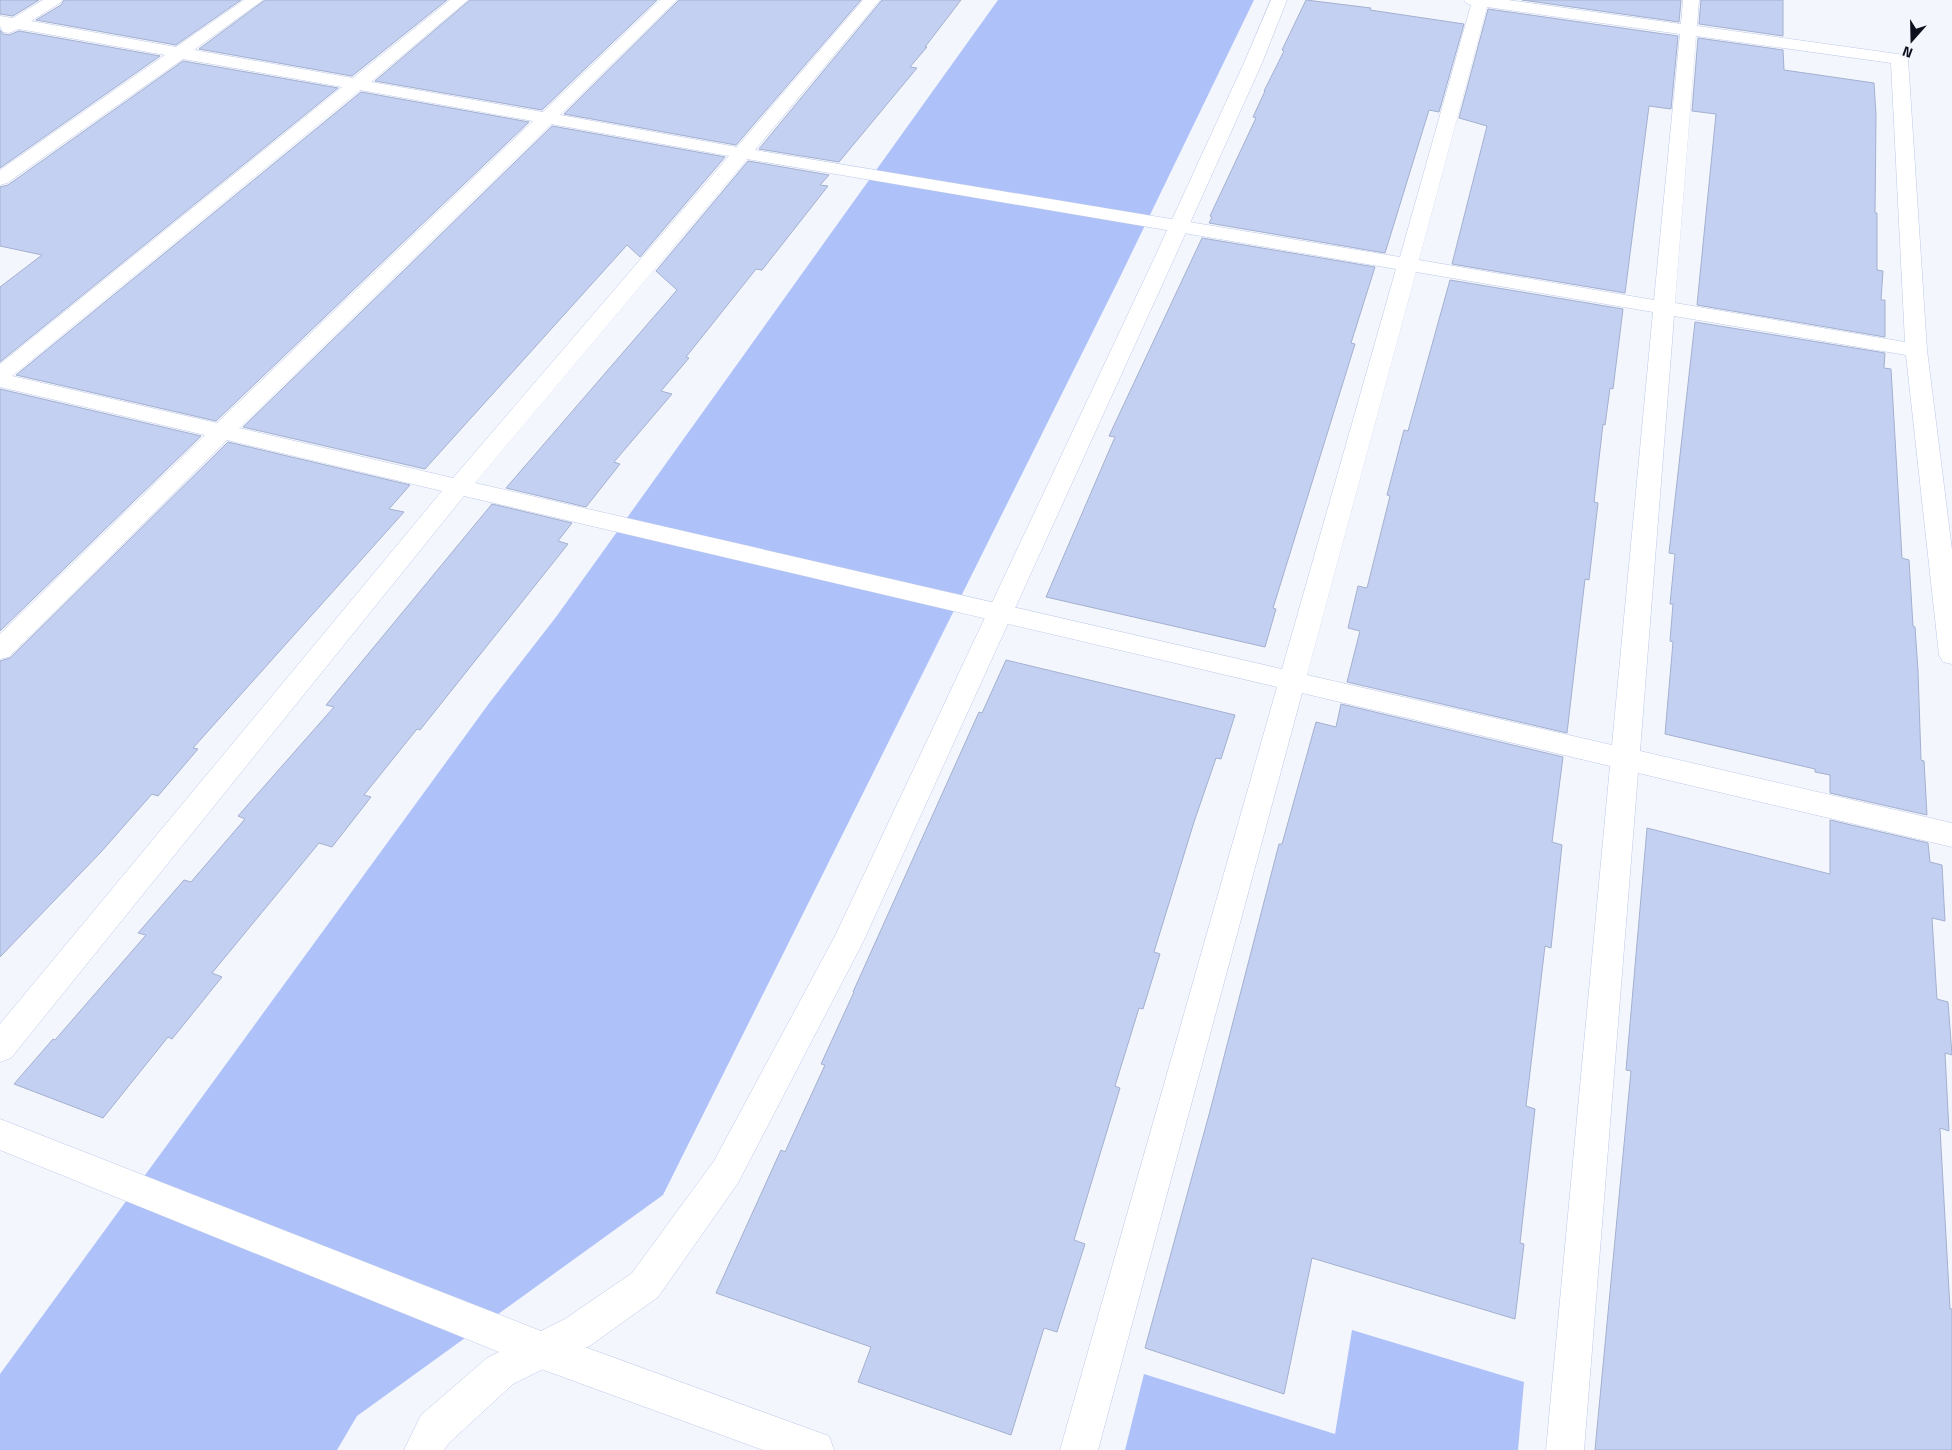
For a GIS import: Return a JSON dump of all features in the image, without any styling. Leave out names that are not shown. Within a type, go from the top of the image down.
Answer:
[{"type":"street","points":[[5,26],[54,0]]},
{"type":"street","points":[[0,179],[255,0]]},
{"type":"street","points":[[0,375],[460,0]]},
{"type":"street","points":[[0,650],[222,432],[669,0]]},
{"type":"street","points":[[0,1048],[458,487],[872,0]]},
{"type":"street","points":[[423,1450],[436,1429],[500,1371],[578,1332],[645,1285],[726,1172],[848,942],[1179,226],[1278,0]]},
{"type":"street","points":[[1079,1450],[1408,264],[1478,0],[1899,59],[1916,350],[1952,655]]},
{"type":"street","points":[[1565,1450],[1691,0]]},
{"type":"street","points":[[5,26],[180,53],[742,153],[1916,350]]},
{"type":"street","points":[[0,380],[1952,835]]},
{"type":"street","points":[[0,1134],[541,1350],[815,1450]]},
{"type":"shaded area","points":[[998,0],[1254,0],[1119,279],[663,1195],[357,1416],[337,1450],[0,1450],[0,1374],[490,702],[556,617]]},
{"type":"shaded area","points":[[1352,1330],[1524,1382],[1518,1450],[1125,1450],[1144,1374],[1335,1434]]},
{"type":"building","points":[[0,0],[39,0],[13,16],[0,14]]},
{"type":"building","points":[[64,0],[241,0],[176,45],[36,20],[61,5]]},
{"type":"building","points":[[265,0],[447,0],[352,76],[199,49]]},
{"type":"building","points":[[470,0],[657,0],[542,110],[375,81]]},
{"type":"building","points":[[679,0],[861,0],[736,145],[564,114]]},
{"type":"building","points":[[882,0],[961,0],[910,67],[917,68],[839,162],[759,149]]},
{"type":"building","points":[[1306,0],[1371,8],[1370,10],[1464,24],[1439,112],[1429,110],[1385,253],[1209,223],[1212,217],[1210,216],[1256,118],[1253,117],[1264,91]]},
{"type":"building","points":[[1522,0],[1681,0],[1679,22]]},
{"type":"building","points":[[1701,0],[1783,0],[1783,36],[1699,24]]},
{"type":"building","points":[[1488,9],[1678,36],[1671,109],[1649,106],[1625,293],[1452,264],[1487,126],[1459,118]]},
{"type":"building","points":[[0,30],[3,34],[9,35],[19,31],[160,56],[0,168]]},
{"type":"building","points":[[1698,38],[1783,50],[1784,70],[1874,83],[1877,270],[1883,271],[1881,300],[1885,300],[1885,337],[1697,305],[1716,114],[1692,111]]},
{"type":"building","points":[[183,61],[338,88],[0,362],[0,287],[42,255],[0,246],[0,187],[8,185]]},
{"type":"building","points":[[361,92],[529,122],[216,421],[16,375]]},
{"type":"building","points":[[552,126],[725,157],[640,257],[627,245],[425,469],[243,427]]},
{"type":"building","points":[[748,161],[829,175],[820,185],[828,186],[762,270],[756,269],[686,357],[689,358],[661,391],[672,394],[614,462],[620,464],[586,507],[506,488],[677,290],[656,271]]},
{"type":"building","points":[[1202,238],[1375,267],[1351,343],[1355,344],[1273,608],[1276,609],[1265,647],[1046,597],[1115,437],[1109,436]]},
{"type":"building","points":[[1450,280],[1623,309],[1613,389],[1610,388],[1605,425],[1603,424],[1594,502],[1598,503],[1589,580],[1585,579],[1567,733],[1347,682],[1360,631],[1348,628],[1358,586],[1367,588],[1390,496],[1387,495],[1404,430],[1408,431]]},
{"type":"building","points":[[1695,322],[1885,353],[1884,368],[1891,369],[1902,558],[1909,560],[1918,671],[1921,760],[1924,761],[1927,815],[1830,793],[1830,775],[1815,772],[1815,769],[1665,734],[1673,642],[1670,641],[1673,604],[1670,604],[1675,554],[1669,553]]},
{"type":"building","points":[[0,389],[201,436],[0,631]]},
{"type":"building","points":[[228,442],[410,485],[389,509],[404,512],[193,748],[198,749],[158,796],[152,794],[101,852],[0,957],[0,661],[10,658]]},
{"type":"building","points":[[492,504],[572,523],[558,541],[568,544],[420,730],[417,729],[364,795],[371,797],[332,847],[319,843],[212,973],[222,977],[172,1039],[168,1037],[103,1118],[14,1084],[53,1039],[55,1040],[146,935],[138,933],[184,880],[191,882],[245,819],[238,816],[334,707],[326,705]]},
{"type":"building","points":[[1006,660],[1235,715],[1221,759],[1216,758],[1194,822],[1154,952],[1160,954],[1143,1009],[1139,1008],[1115,1086],[1120,1088],[1074,1240],[1085,1244],[1057,1332],[1044,1328],[1011,1435],[858,1382],[871,1347],[716,1293],[781,1150],[785,1152],[825,1065],[821,1064],[853,992],[979,712],[982,713]]},
{"type":"building","points":[[1341,704],[1563,757],[1552,842],[1562,845],[1551,948],[1545,946],[1526,1106],[1535,1109],[1520,1243],[1524,1244],[1515,1319],[1312,1258],[1284,1394],[1145,1348],[1210,1111],[1279,844],[1282,844],[1316,722],[1336,727]]},
{"type":"building","points":[[1830,820],[1928,843],[1930,862],[1942,865],[1945,921],[1932,918],[1937,999],[1948,1002],[1952,1055],[1945,1053],[1949,1131],[1940,1128],[1950,1309],[1952,1309],[1952,1450],[1595,1450],[1631,1071],[1626,1070],[1647,828],[1830,874]]}]
